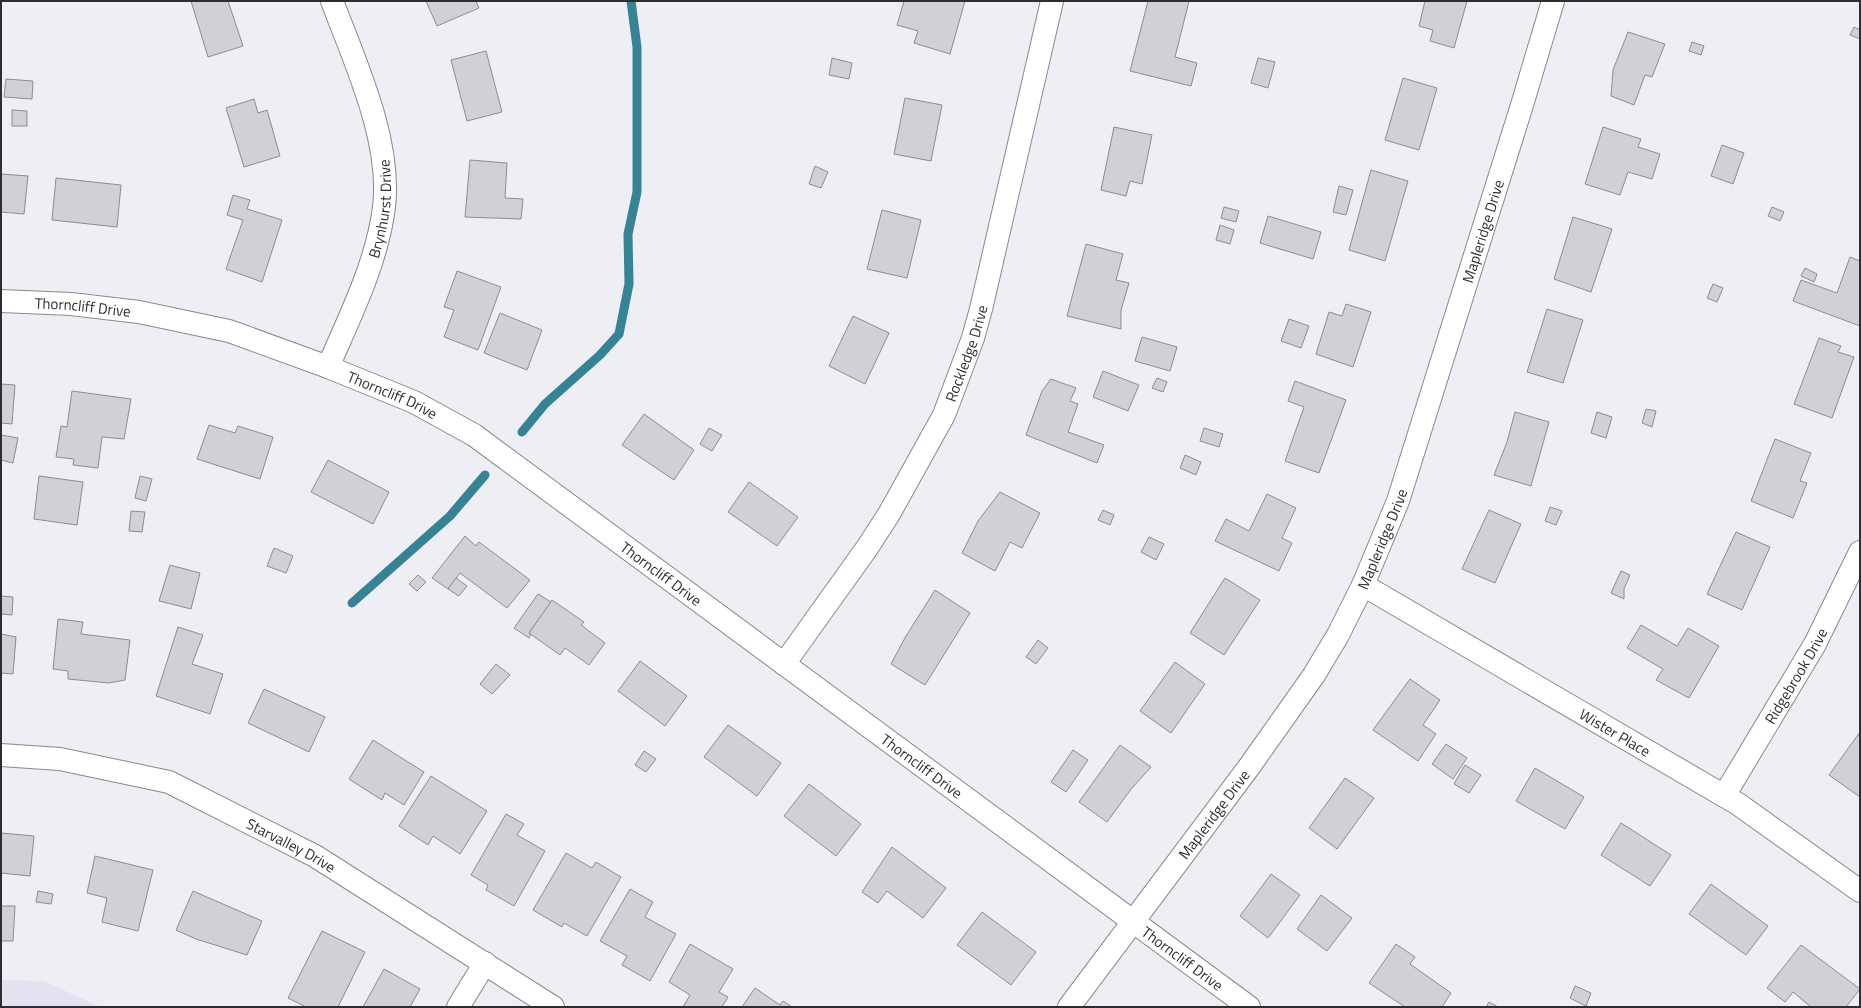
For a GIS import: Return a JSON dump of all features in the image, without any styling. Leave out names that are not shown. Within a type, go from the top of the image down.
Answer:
[{"type":"street","name":"Brynhurst Drive","points":[[328,367],[363,287],[379,234],[384,206],[384,176],[381,150],[369,102],[332,1]]},
{"type":"street","name":"Rockledge Drive","points":[[784,664],[882,525],[944,415],[973,338],[981,309],[1052,1]]},
{"type":"street","name":"Mapleridge Drive","points":[[1069,1007],[1249,767],[1314,675],[1338,635],[1363,585],[1398,501],[1553,1]]},
{"type":"street","name":"Thorncliff Drive","points":[[1,301],[71,304],[139,312],[229,331],[328,367],[414,402],[474,435],[1249,1007]]},
{"type":"street","name":"Ridgebrook Drive","points":[[1724,796],[1815,644],[1860,552]]},
{"type":"street","name":"Wister Place","points":[[1363,585],[1724,796],[1860,891]]},
{"type":"street","name":"Starvalley Drive","points":[[1,755],[60,759],[169,782],[315,856],[553,1007]]},
{"type":"street","points":[[458,1007],[485,963]]},
{"type":"shaded area","points":[[1,980],[44,981],[100,1007],[1,1007]]},
{"type":"building","points":[[191,1],[228,1],[243,46],[208,57]]},
{"type":"building","points":[[426,1],[476,1],[479,8],[437,26]]},
{"type":"building","points":[[904,1],[965,1],[950,54],[914,43],[918,31],[897,25]]},
{"type":"building","points":[[1148,1],[1189,1],[1175,57],[1197,63],[1191,86],[1130,71]]},
{"type":"building","points":[[1425,1],[1467,1],[1454,48],[1430,41],[1433,30],[1419,26]]},
{"type":"building","points":[[1854,27],[1860,30],[1860,39],[1850,35]]},
{"type":"building","points":[[1628,32],[1665,44],[1652,77],[1645,75],[1634,105],[1611,96],[1613,70]]},
{"type":"building","points":[[1692,42],[1704,46],[1701,55],[1689,51]]},
{"type":"building","points":[[486,51],[502,112],[467,121],[451,60]]},
{"type":"building","points":[[832,58],[852,63],[849,79],[829,75]]},
{"type":"building","points":[[1258,58],[1275,62],[1268,88],[1251,83]]},
{"type":"building","points":[[1403,78],[1437,88],[1419,150],[1385,140]]},
{"type":"building","points":[[6,79],[33,81],[32,99],[4,97]]},
{"type":"building","points":[[905,98],[942,105],[931,161],[894,154]]},
{"type":"building","points":[[254,99],[258,113],[267,110],[280,156],[244,167],[226,108]]},
{"type":"building","points":[[12,110],[27,111],[27,126],[12,126]]},
{"type":"building","points":[[1114,127],[1152,135],[1142,184],[1130,181],[1126,196],[1101,190]]},
{"type":"building","points":[[1603,127],[1641,139],[1638,147],[1660,154],[1652,179],[1628,172],[1620,195],[1585,184]]},
{"type":"building","points":[[1722,145],[1744,153],[1733,184],[1711,176]]},
{"type":"building","points":[[470,160],[507,163],[505,198],[523,199],[521,219],[465,217]]},
{"type":"building","points":[[815,166],[828,172],[821,188],[809,184]]},
{"type":"building","points":[[1371,170],[1408,181],[1385,261],[1349,250]]},
{"type":"building","points":[[1,174],[28,176],[24,214],[1,212]]},
{"type":"building","points":[[56,178],[121,185],[117,227],[52,220]]},
{"type":"building","points":[[1339,186],[1353,190],[1346,215],[1333,212]]},
{"type":"building","points":[[233,195],[250,200],[247,209],[282,220],[262,282],[226,269],[243,220],[227,215]]},
{"type":"building","points":[[1224,207],[1239,211],[1236,222],[1221,218]]},
{"type":"building","points":[[1772,207],[1784,212],[1780,221],[1768,216]]},
{"type":"building","points":[[882,210],[921,220],[907,278],[867,269]]},
{"type":"building","points":[[1268,216],[1321,232],[1313,259],[1260,243]]},
{"type":"building","points":[[1573,217],[1612,229],[1591,292],[1554,279]]},
{"type":"building","points":[[1220,225],[1234,230],[1230,244],[1216,240]]},
{"type":"building","points":[[1086,244],[1123,254],[1116,280],[1129,283],[1121,310],[1121,329],[1067,316]]},
{"type":"building","points":[[1850,257],[1860,261],[1860,326],[1793,301],[1801,280],[1837,293]]},
{"type":"building","points":[[1805,268],[1817,274],[1814,282],[1801,276]]},
{"type":"building","points":[[457,271],[501,287],[478,350],[444,337],[454,310],[444,307]]},
{"type":"building","points":[[1713,284],[1723,288],[1717,302],[1707,298]]},
{"type":"building","points":[[1346,304],[1371,312],[1353,367],[1316,354],[1329,312],[1342,316]]},
{"type":"building","points":[[1547,309],[1583,320],[1563,383],[1527,372]]},
{"type":"building","points":[[500,313],[542,330],[527,370],[484,353]]},
{"type":"building","points":[[853,316],[889,333],[865,384],[829,366]]},
{"type":"building","points":[[1289,319],[1309,326],[1301,348],[1281,341]]},
{"type":"building","points":[[1142,337],[1177,347],[1170,371],[1135,361]]},
{"type":"building","points":[[1819,338],[1841,346],[1838,352],[1854,357],[1832,418],[1794,404]]},
{"type":"building","points":[[1103,371],[1139,385],[1128,411],[1093,397]]},
{"type":"building","points":[[1157,378],[1167,382],[1163,392],[1152,388]]},
{"type":"building","points":[[1051,379],[1076,388],[1070,401],[1078,404],[1068,432],[1104,445],[1097,463],[1026,435],[1042,391]]},
{"type":"building","points":[[1295,381],[1346,400],[1319,473],[1285,461],[1304,407],[1288,401]]},
{"type":"building","points":[[1,384],[15,385],[12,424],[1,423]]},
{"type":"building","points":[[72,391],[131,399],[124,439],[102,437],[98,468],[73,465],[74,459],[56,457],[61,426],[67,427]]},
{"type":"building","points":[[1646,409],[1656,411],[1652,427],[1642,423]]},
{"type":"building","points":[[1515,412],[1549,422],[1531,486],[1494,475],[1507,442]]},
{"type":"building","points":[[1597,412],[1612,417],[1606,438],[1591,433]]},
{"type":"building","points":[[644,414],[694,450],[674,480],[622,445]]},
{"type":"building","points":[[209,425],[235,433],[238,426],[273,437],[260,479],[197,459]]},
{"type":"building","points":[[709,428],[722,435],[712,451],[700,444]]},
{"type":"building","points":[[1204,428],[1223,434],[1219,447],[1200,441]]},
{"type":"building","points":[[1,435],[18,438],[13,463],[1,460]]},
{"type":"building","points":[[1775,439],[1811,453],[1800,481],[1807,483],[1793,518],[1751,501]]},
{"type":"building","points":[[1185,455],[1201,462],[1196,475],[1180,468]]},
{"type":"building","points":[[328,460],[389,492],[373,524],[311,492]]},
{"type":"building","points":[[39,476],[83,482],[77,525],[34,519]]},
{"type":"building","points":[[140,476],[152,479],[146,501],[135,498]]},
{"type":"building","points":[[749,482],[798,517],[777,546],[728,512]]},
{"type":"building","points":[[1000,492],[1040,513],[1022,548],[1010,542],[995,571],[962,553],[978,521]]},
{"type":"building","points":[[1267,494],[1296,508],[1282,538],[1292,543],[1279,571],[1215,541],[1226,519],[1249,531]]},
{"type":"building","points":[[1550,507],[1562,511],[1556,525],[1545,521]]},
{"type":"building","points":[[1103,510],[1114,515],[1110,525],[1098,520]]},
{"type":"building","points":[[1489,510],[1521,524],[1495,583],[1462,569]]},
{"type":"building","points":[[131,511],[145,512],[142,532],[129,531]]},
{"type":"building","points":[[1736,532],[1770,547],[1742,610],[1707,594]]},
{"type":"building","points":[[465,536],[476,546],[479,542],[530,580],[507,608],[460,573],[448,589],[432,578]]},
{"type":"building","points":[[1149,537],[1164,544],[1156,560],[1141,552]]},
{"type":"building","points":[[274,548],[293,556],[286,573],[267,566]]},
{"type":"building","points":[[170,565],[200,573],[191,609],[159,601]]},
{"type":"building","points":[[1621,571],[1630,575],[1624,589],[1624,599],[1611,593]]},
{"type":"building","points":[[418,575],[426,582],[417,591],[409,584]]},
{"type":"building","points":[[456,578],[467,586],[459,596],[448,589]]},
{"type":"building","points":[[1225,578],[1260,600],[1224,655],[1190,633]]},
{"type":"building","points":[[935,590],[970,613],[925,685],[891,664],[906,636]]},
{"type":"building","points":[[538,594],[551,602],[529,633],[531,634],[529,638],[514,628]]},
{"type":"building","points":[[1,596],[13,597],[12,615],[1,614]]},
{"type":"building","points":[[552,600],[584,622],[581,625],[605,643],[589,665],[565,648],[560,655],[529,633]]},
{"type":"building","points":[[58,619],[83,622],[81,634],[130,640],[125,680],[109,683],[68,679],[68,671],[53,669]]},
{"type":"building","points":[[1641,625],[1677,646],[1688,628],[1719,646],[1689,698],[1656,680],[1663,669],[1627,648]]},
{"type":"building","points":[[178,627],[203,635],[192,664],[223,674],[210,714],[156,696]]},
{"type":"building","points":[[1,634],[16,637],[13,674],[1,673]]},
{"type":"building","points":[[1038,640],[1048,648],[1036,664],[1026,657]]},
{"type":"building","points":[[640,661],[687,696],[665,726],[618,691]]},
{"type":"building","points":[[1175,662],[1205,684],[1171,733],[1140,711]]},
{"type":"building","points":[[496,664],[510,675],[492,694],[480,684]]},
{"type":"building","points":[[1410,679],[1440,700],[1423,725],[1436,734],[1418,761],[1373,730]]},
{"type":"building","points":[[264,689],[325,717],[309,752],[248,723]]},
{"type":"building","points":[[728,725],[781,763],[757,796],[704,757]]},
{"type":"building","points":[[1860,732],[1860,797],[1829,775]]},
{"type":"building","points":[[373,740],[424,772],[404,805],[385,793],[382,800],[349,779]]},
{"type":"building","points":[[1446,744],[1467,758],[1453,779],[1432,764]]},
{"type":"building","points":[[1120,745],[1151,767],[1132,788],[1107,822],[1079,802]]},
{"type":"building","points":[[1073,750],[1088,760],[1066,792],[1051,782]]},
{"type":"building","points":[[644,751],[656,759],[646,772],[635,765]]},
{"type":"building","points":[[1465,765],[1481,775],[1469,793],[1454,784]]},
{"type":"building","points":[[1535,768],[1584,797],[1565,829],[1516,801]]},
{"type":"building","points":[[431,776],[487,811],[460,854],[433,836],[428,845],[399,826]]},
{"type":"building","points":[[1345,778],[1374,798],[1337,849],[1309,828]]},
{"type":"building","points":[[809,784],[861,824],[836,856],[784,816]]},
{"type":"building","points":[[506,814],[524,824],[517,835],[545,851],[514,906],[486,890],[488,885],[471,875]]},
{"type":"building","points":[[1621,823],[1671,855],[1650,886],[1601,855]]},
{"type":"building","points":[[1,833],[34,836],[30,876],[1,873]]},
{"type":"building","points":[[892,847],[946,888],[923,918],[887,891],[878,903],[862,892]]},
{"type":"building","points":[[566,853],[592,868],[596,862],[621,877],[587,936],[564,923],[562,927],[533,910]]},
{"type":"building","points":[[95,856],[153,870],[138,931],[102,922],[107,898],[87,893]]},
{"type":"building","points":[[1271,874],[1300,895],[1268,938],[1240,916]]},
{"type":"building","points":[[1711,884],[1768,926],[1746,955],[1689,914]]},
{"type":"building","points":[[630,889],[653,902],[645,917],[676,934],[650,981],[622,965],[627,956],[600,941]]},
{"type":"building","points":[[38,891],[53,894],[51,904],[36,902]]},
{"type":"building","points":[[193,891],[262,921],[247,955],[196,939],[176,930]]},
{"type":"building","points":[[1321,895],[1352,918],[1327,951],[1297,929]]},
{"type":"building","points":[[1,906],[15,906],[13,941],[1,941]]},
{"type":"building","points":[[982,912],[1036,952],[1011,985],[957,945]]},
{"type":"building","points":[[322,931],[365,952],[338,1007],[306,1007],[288,998]]},
{"type":"building","points":[[690,944],[733,969],[719,992],[728,997],[722,1007],[683,1007],[690,995],[669,982]]},
{"type":"building","points":[[1396,944],[1415,957],[1410,964],[1451,993],[1442,1007],[1405,1007],[1369,983]]},
{"type":"building","points":[[1801,945],[1860,989],[1846,1007],[1811,1007],[1793,992],[1785,1002],[1767,988]]},
{"type":"building","points":[[384,969],[420,989],[410,1007],[363,1007]]},
{"type":"building","points":[[1575,986],[1591,993],[1586,1006],[1570,998]]},
{"type":"building","points":[[755,988],[780,1005],[783,1001],[792,1007],[742,1007]]},
{"type":"building","points":[[1489,1002],[1498,1007],[1486,1007]]},
{"type":"waterway","points":[[522,432],[545,404],[600,355],[619,334],[629,284],[628,234],[637,192],[637,47],[631,1]]},
{"type":"waterway","points":[[352,603],[450,516],[485,475]]}]
